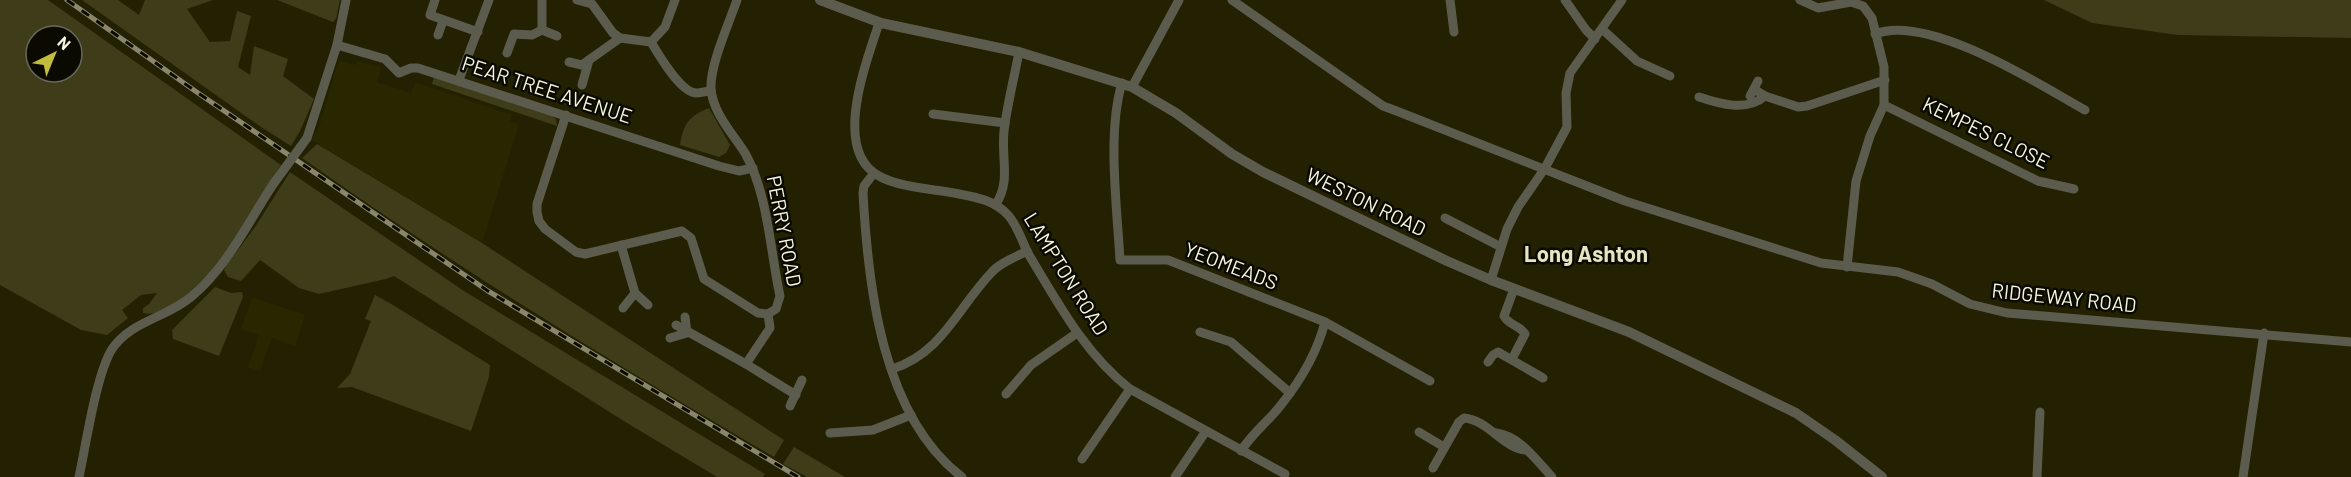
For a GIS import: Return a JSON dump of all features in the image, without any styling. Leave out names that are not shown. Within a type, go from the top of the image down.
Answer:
[{"type":"street","points":[[79,477],[102,375],[111,352],[121,337],[141,323],[164,314],[190,298],[214,275],[306,138],[337,45],[345,0]]},
{"type":"street","points":[[435,0],[430,15],[478,32]]},
{"type":"street","points":[[459,80],[462,66],[478,32],[489,0]]},
{"type":"street","points":[[542,0],[542,30]]},
{"type":"street","points":[[577,0],[592,4],[613,33],[620,38],[651,42],[676,79],[689,91],[697,93],[711,91],[712,75],[737,0]]},
{"type":"street","points":[[651,42],[666,27],[675,0]]},
{"type":"street","name":"WESTON ROAD","points":[[820,0],[879,23],[1019,52],[1127,85],[1176,113],[1232,154],[1263,171],[1491,280],[1629,332],[1796,413],[1882,477]]},
{"type":"street","points":[[1127,85],[1179,0]]},
{"type":"street","name":"RIDGEWAY ROAD","points":[[1232,0],[1383,105],[1646,208],[1821,263],[1898,272],[1932,284],[1970,304],[2007,313],[2351,342]]},
{"type":"street","points":[[1450,0],[1458,20],[1454,32]]},
{"type":"street","points":[[1565,0],[1595,39]]},
{"type":"street","points":[[1491,280],[1507,229],[1518,207],[1545,168],[1567,127],[1566,93],[1570,73],[1622,0]]},
{"type":"street","points":[[1800,0],[1818,8],[1851,2],[1868,11],[1885,80],[1884,105],[1870,136],[1856,181],[1847,267]]},
{"type":"street","points":[[438,35],[443,21]]},
{"type":"street","points":[[879,23],[858,92],[855,118],[859,152],[868,168],[874,173],[864,186],[864,212],[880,337],[911,415],[939,458],[962,477]]},
{"type":"street","points":[[1602,29],[1637,61],[1670,76]]},
{"type":"street","points":[[1875,34],[1898,29],[1918,31],[2000,61],[2085,110]]},
{"type":"street","points":[[507,53],[514,34],[532,35],[542,30],[557,36]]},
{"type":"street","points":[[569,62],[582,65],[620,38]]},
{"type":"street","name":"PEAR TREE AVENUE","points":[[337,45],[385,59],[399,73],[418,68],[719,166],[738,171],[753,168]]},
{"type":"street","points":[[996,204],[1005,186],[1003,154],[1005,123],[1019,52]]},
{"type":"street","points":[[582,85],[589,60]]},
{"type":"street","points":[[1754,88],[1765,96],[1798,107],[1885,80]]},
{"type":"street","name":"YEOMEADS","points":[[1127,85],[1115,111],[1120,260],[1168,260],[1325,322],[1431,381]]},
{"type":"street","name":"PERRY ROAD","points":[[711,91],[718,112],[753,168],[760,191],[780,296],[776,309],[768,314],[770,328],[746,364]]},
{"type":"street","points":[[1699,97],[1712,105],[1750,105],[1765,96]]},
{"type":"street","name":"KEMPES CLOSE","points":[[1884,105],[2038,181],[2074,189]]},
{"type":"street","points":[[933,114],[1005,123]]},
{"type":"street","points":[[566,115],[537,204],[539,221],[545,229],[576,252],[585,254],[682,231],[691,237],[705,279],[758,313],[768,314]]},
{"type":"street","name":"LAMPTON ROAD","points":[[874,173],[886,180],[980,198],[996,204],[1009,216],[1027,251],[1077,333],[1109,372],[1130,388],[1285,474]]},
{"type":"street","points":[[1445,218],[1501,247]]},
{"type":"street","points":[[621,245],[635,293],[648,305]]},
{"type":"street","points":[[892,369],[910,363],[927,351],[993,270],[1027,251]]},
{"type":"street","points":[[1512,359],[1525,334],[1522,329],[1505,320],[1504,316],[1514,289]]},
{"type":"street","points":[[623,308],[635,293]]},
{"type":"street","points":[[685,317],[687,333]]},
{"type":"street","points":[[1241,451],[1249,437],[1290,393],[1315,353],[1325,322]]},
{"type":"street","points":[[676,325],[796,395]]},
{"type":"street","points":[[1200,332],[1230,342],[1290,393]]},
{"type":"street","points":[[670,338],[687,333]]},
{"type":"street","points":[[1006,394],[1031,365],[1077,333]]},
{"type":"street","points":[[2243,477],[2264,333]]},
{"type":"street","points":[[1488,362],[1498,352],[1543,378]]},
{"type":"street","points":[[789,406],[802,380]]},
{"type":"street","points":[[1082,459],[1130,388]]},
{"type":"street","points":[[2037,477],[2040,412]]},
{"type":"street","points":[[830,434],[873,430],[911,415]]},
{"type":"street","points":[[1433,468],[1459,422],[1464,418],[1496,433],[1512,437],[1552,477]]},
{"type":"street","points":[[1175,477],[1206,431]]},
{"type":"street","points":[[1419,432],[1444,447]]},
{"type":"shaded area","points":[[0,0],[48,0],[82,24],[24,24],[24,84],[84,84],[84,25],[281,165],[241,231],[203,280],[183,300],[163,311],[143,313],[143,308],[157,293],[141,295],[122,310],[128,318],[107,335],[81,330],[0,285]]},
{"type":"shaded area","points":[[82,0],[118,0],[139,15],[145,0],[213,0],[187,9],[210,42],[230,41],[237,11],[251,16],[238,67],[250,75],[254,46],[288,59],[283,76],[314,99],[291,146],[261,127]]},
{"type":"shaded area","points":[[277,0],[340,0],[336,19],[333,22]]},
{"type":"shaded area","points":[[2044,0],[2351,0],[2351,38],[2178,35],[2092,23]]},
{"type":"shaded area","points":[[340,61],[356,65],[357,61],[381,67],[377,82],[411,93],[415,82],[512,115],[510,121],[519,124],[482,243],[311,140],[319,127]]},
{"type":"shaded area","points":[[434,77],[552,116],[556,119],[557,126],[432,84]]},
{"type":"shaded area","points":[[709,108],[730,145],[726,153],[719,157],[680,145],[688,122],[696,114]]},
{"type":"shaded area","points":[[317,144],[482,243],[784,440],[774,457],[535,313],[359,198],[302,158]]},
{"type":"shaded area","points":[[290,172],[464,291],[765,474],[763,477],[717,477],[394,276],[319,294],[299,288],[260,260],[241,281],[228,277],[224,270],[226,266],[255,227]]},
{"type":"shaded area","points":[[215,287],[231,293],[242,292],[243,297],[219,356],[173,339],[172,330]]},
{"type":"shaded area","points":[[375,295],[490,365],[489,377],[471,431],[352,387],[337,388],[350,374],[371,321],[365,319]]},
{"type":"shaded area","points":[[252,297],[305,315],[295,346],[272,338],[260,371],[248,367],[259,335],[241,329]]},
{"type":"shaded area","points":[[794,447],[845,477],[807,477],[783,464]]},
{"type":"railway","points":[[67,0],[198,93],[488,291],[798,477]]},
{"type":"district","name":"Long Ashton","points":[[1586,254]]}]
